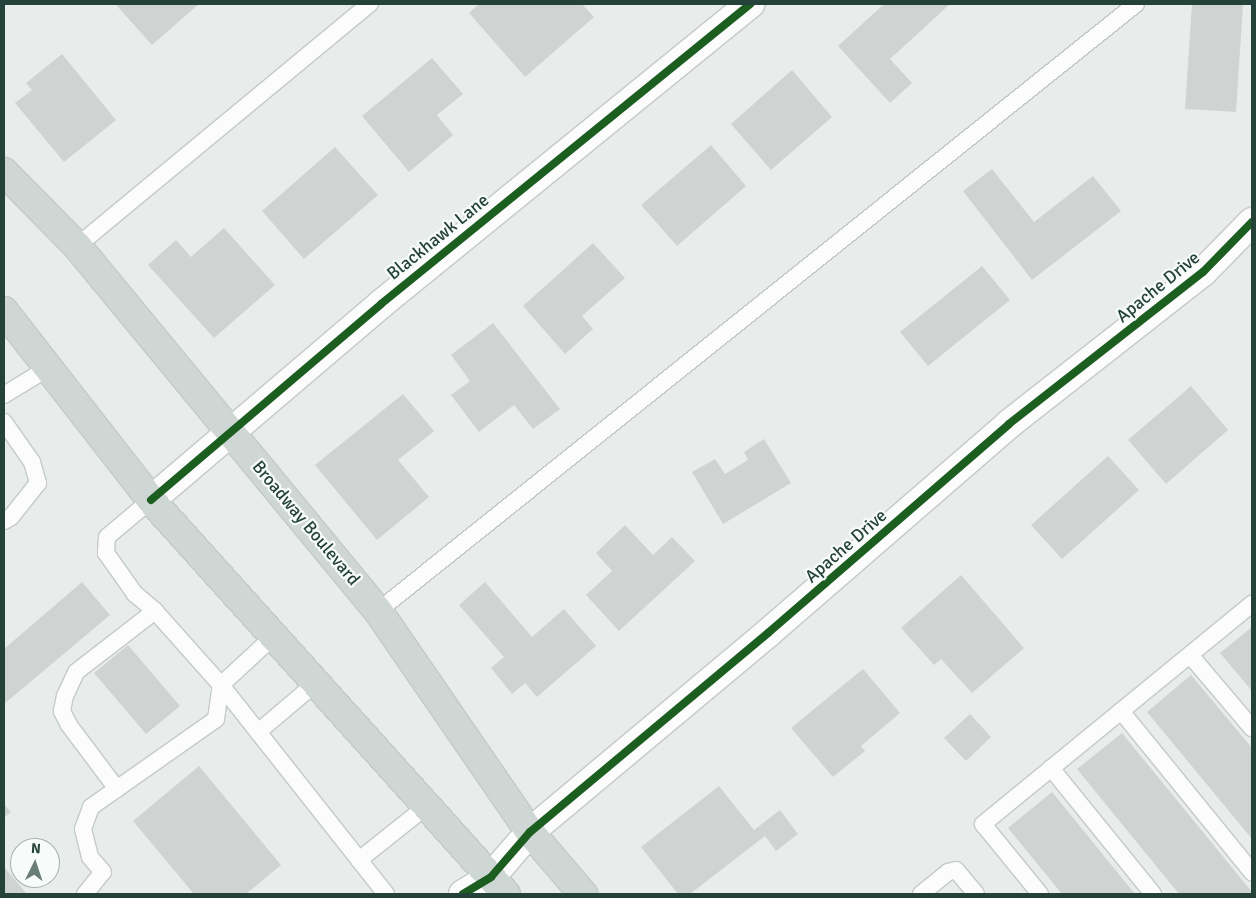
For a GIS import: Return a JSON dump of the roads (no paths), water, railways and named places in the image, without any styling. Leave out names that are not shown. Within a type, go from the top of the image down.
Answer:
[{"type":"main road","name":"Broadway Boulevard","points":[[4,172],[77,246],[378,611],[530,832],[583,894]]},
{"type":"main road","points":[[4,312],[150,500],[428,806],[498,886]]},
{"type":"street","name":"Blackhawk Lane","points":[[150,500],[381,304],[750,4]]},
{"type":"street","name":"Apache Drive","points":[[462,894],[498,886],[530,832],[768,634],[1009,424],[1203,272],[1252,222]]},
{"type":"lane","points":[[77,246],[370,4]]},
{"type":"lane","points":[[378,611],[1136,4]]},
{"type":"lane","points":[[4,395],[48,368]]},
{"type":"lane","points":[[4,422],[32,462],[38,483],[11,517],[4,521]]},
{"type":"lane","points":[[150,500],[107,537],[106,553],[135,594],[155,611],[220,685],[386,894]]},
{"type":"lane","points":[[1040,894],[983,824],[1252,604]]},
{"type":"lane","points":[[117,789],[69,725],[62,711],[65,696],[76,672],[155,611]]},
{"type":"lane","points":[[85,894],[102,872],[90,858],[83,829],[91,807],[216,719],[220,685],[274,636]]},
{"type":"lane","points":[[1190,655],[1252,728]]},
{"type":"lane","points":[[258,732],[316,683]]},
{"type":"lane","points":[[1121,711],[1252,872]]},
{"type":"lane","points":[[1051,768],[1153,894]]},
{"type":"lane","points":[[359,860],[428,806]]},
{"type":"lane","points":[[921,894],[948,872],[956,870],[976,894]]}]
